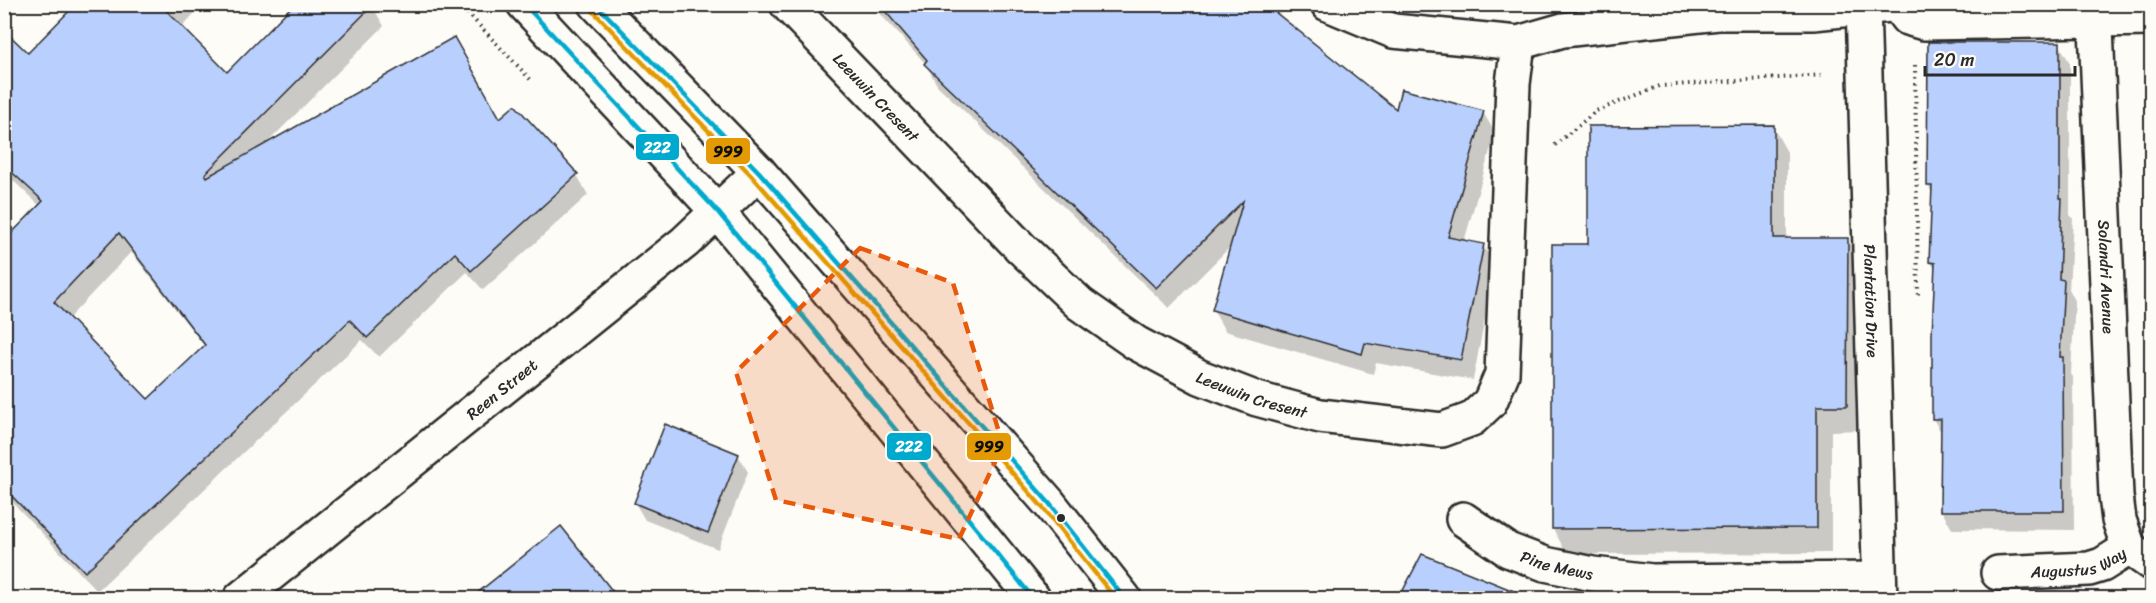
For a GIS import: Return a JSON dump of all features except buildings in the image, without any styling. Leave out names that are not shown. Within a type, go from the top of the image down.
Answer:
[{"type":"street","points":[[524,4],[718,212],[1033,598]]},
{"type":"street","points":[[596,4],[759,172],[1049,503],[1124,598]]},
{"type":"street","name":"Leeuwin Cresent","points":[[788,4],[1021,248],[1080,304],[1136,343],[1200,377],[1257,399],[1320,416],[1442,430],[1472,419],[1491,402],[1502,374],[1513,84],[1518,43]]},
{"type":"street","points":[[1328,4],[1393,31],[1518,43],[1563,30],[1718,13],[1813,13],[1899,5],[1907,18],[1924,23],[2095,12],[2151,19]]},
{"type":"street","name":"Plantation Drive","points":[[1863,7],[1879,589]]},
{"type":"street","name":"Solandri Avenue","points":[[2095,12],[2116,496],[2119,520],[2140,556]]},
{"type":"street","name":"Reen Street","points":[[241,598],[685,242],[759,172]]},
{"type":"street","name":"Pine Mews","points":[[1463,519],[1508,550],[1545,564],[1593,574],[1652,581],[1879,589]]},
{"type":"street","name":"Augustus Way","points":[[1998,573],[2089,569],[2140,556]]},
{"type":"path","points":[[1551,150],[1558,141],[1596,111],[1660,86],[1863,72]]},
{"type":"highlighted area","points":[[860,248],[953,283],[1003,445],[959,539],[776,500],[736,372]]},
{"type":"transit line","name":"222","points":[[524,4],[718,212],[1033,598]]},
{"type":"transit line","name":"222","points":[[596,4],[759,172],[1049,503],[1124,598]]},
{"type":"transit line","name":"999","points":[[591,9],[753,177],[1043,508],[1115,598]]}]
